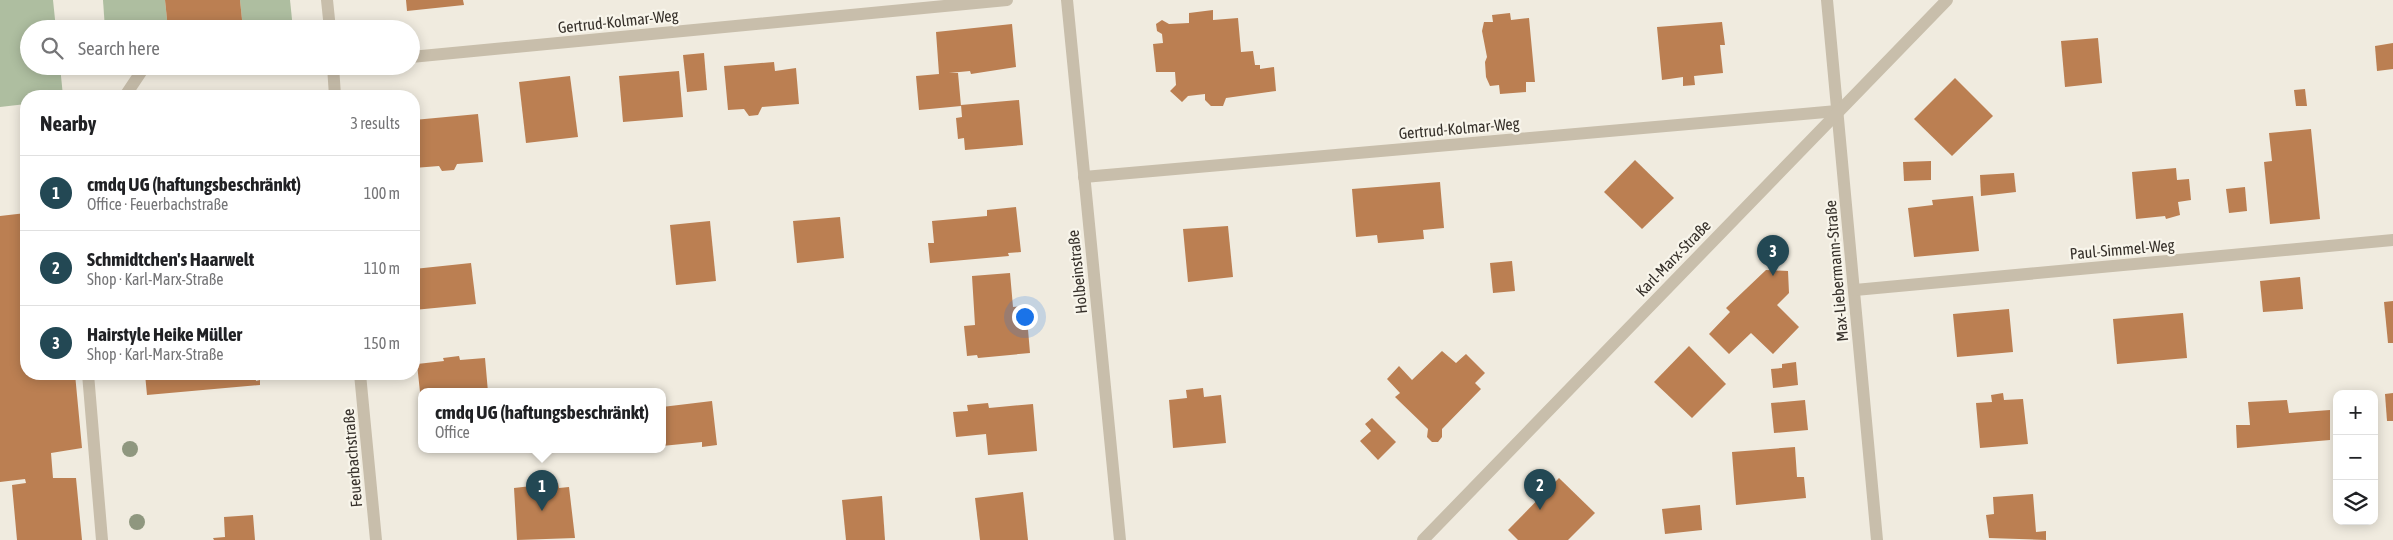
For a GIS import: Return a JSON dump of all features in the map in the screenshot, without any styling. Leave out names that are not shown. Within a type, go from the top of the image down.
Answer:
[{"type":"street","points":[[327,0],[329,20]]},
{"type":"street","name":"Gertrud-Kolmar-Weg","points":[[420,57],[1007,0]]},
{"type":"street","name":"Holbeinstraße","points":[[1067,0],[1120,540]]},
{"type":"street","name":"Max-Liebermann-Straße","points":[[1827,0],[1877,540]]},
{"type":"street","name":"Karl-Marx-Straße","points":[[1423,540],[1947,0]]},
{"type":"street","points":[[129,90],[139,75]]},
{"type":"street","points":[[334,75],[335,90]]},
{"type":"street","name":"Gertrud-Kolmar-Weg","points":[[1084,177],[1838,111]]},
{"type":"street","name":"Paul-Simmel-Weg","points":[[1855,290],[2393,240]]},
{"type":"street","points":[[89,380],[102,540]]},
{"type":"street","name":"Feuerbachstraße","points":[[361,380],[376,540]]},
{"type":"green space","points":[[0,0],[53,0],[55,20],[20,20],[20,75],[61,75],[62,90],[20,90],[20,105],[0,107]]},
{"type":"green space","points":[[103,0],[165,0],[167,20],[104,20]]},
{"type":"green space","points":[[240,0],[290,0],[292,20],[242,20]]},
{"type":"building","points":[[165,0],[240,0],[242,20],[167,20]]},
{"type":"building","points":[[406,0],[463,0],[464,5],[407,11]]},
{"type":"building","points":[[1213,10],[1213,20],[1238,18],[1241,52],[1253,51],[1255,65],[1260,65],[1260,69],[1274,67],[1276,91],[1226,98],[1223,106],[1211,106],[1205,100],[1205,94],[1188,96],[1182,102],[1170,91],[1176,85],[1175,72],[1156,72],[1153,44],[1163,43],[1162,34],[1157,31],[1156,24],[1162,20],[1169,24],[1189,23],[1189,13]]},
{"type":"building","points":[[1510,13],[1511,20],[1529,18],[1535,82],[1526,82],[1526,92],[1500,94],[1499,85],[1490,86],[1486,77],[1485,62],[1487,57],[1482,31],[1484,22],[1493,22],[1492,15]]},
{"type":"building","points":[[1722,22],[1725,45],[1720,45],[1723,73],[1694,76],[1695,85],[1683,86],[1683,77],[1662,80],[1657,27]]},
{"type":"building","points":[[1012,24],[1016,67],[971,74],[970,71],[949,73],[958,73],[961,106],[919,110],[916,76],[939,74],[936,32]]},
{"type":"building","points":[[2098,38],[2102,83],[2065,87],[2061,41]]},
{"type":"building","points":[[2393,43],[2393,69],[2377,71],[2375,46]]},
{"type":"building","points":[[704,53],[707,90],[687,92],[683,55]]},
{"type":"building","points":[[774,62],[775,71],[796,68],[799,104],[762,107],[758,115],[749,116],[744,109],[728,110],[724,66]]},
{"type":"building","points":[[679,71],[683,117],[623,122],[619,76]]},
{"type":"building","points":[[570,76],[578,137],[526,143],[519,82]]},
{"type":"building","points":[[1955,78],[1993,116],[1952,156],[1914,119]]},
{"type":"building","points":[[2305,89],[2307,106],[2296,106],[2294,90]]},
{"type":"building","points":[[1019,100],[1023,145],[965,150],[964,138],[958,139],[956,118],[962,117],[961,105]]},
{"type":"building","points":[[478,114],[483,162],[457,164],[454,170],[442,171],[439,166],[420,168],[420,119]]},
{"type":"building","points":[[2311,129],[2320,219],[2270,224],[2264,162],[2272,161],[2269,133]]},
{"type":"building","points":[[1635,160],[1674,198],[1642,229],[1604,192]]},
{"type":"building","points":[[1931,161],[1931,180],[1904,181],[1903,162]]},
{"type":"building","points":[[2176,168],[2177,180],[2189,179],[2191,200],[2178,202],[2180,215],[2166,219],[2165,216],[2136,219],[2132,172]]},
{"type":"building","points":[[2014,173],[2016,192],[1981,196],[1980,175]]},
{"type":"building","points":[[1440,182],[1444,228],[1423,230],[1424,239],[1378,243],[1377,235],[1356,237],[1352,189]]},
{"type":"building","points":[[2245,187],[2247,211],[2229,213],[2226,189]]},
{"type":"building","points":[[1973,196],[1979,251],[1914,257],[1908,208],[1933,205],[1932,200]]},
{"type":"building","points":[[1016,207],[1021,252],[1008,253],[1009,256],[930,263],[928,243],[934,243],[932,221],[987,216],[987,210]]},
{"type":"building","points":[[20,214],[20,380],[76,380],[82,448],[51,453],[53,478],[76,478],[82,540],[17,540],[12,485],[26,483],[25,479],[0,482],[0,216]]},
{"type":"building","points":[[840,217],[844,258],[797,263],[793,221]]},
{"type":"building","points":[[710,221],[716,281],[676,285],[670,225]]},
{"type":"building","points":[[1228,226],[1233,277],[1188,282],[1183,229]]},
{"type":"building","points":[[1512,261],[1515,291],[1493,293],[1490,263]]},
{"type":"building","points":[[471,263],[476,304],[420,309],[420,268]]},
{"type":"building","points":[[1766,270],[1788,271],[1789,293],[1777,305],[1799,327],[1773,354],[1751,333],[1729,354],[1709,334],[1730,312],[1726,308]]},
{"type":"building","points":[[1010,273],[1013,307],[1026,306],[1030,353],[978,358],[977,355],[967,356],[964,326],[975,325],[972,276]]},
{"type":"building","points":[[2300,277],[2303,309],[2263,312],[2260,281]]},
{"type":"building","points":[[2393,301],[2393,343],[2388,343],[2384,302]]},
{"type":"building","points":[[2009,309],[2013,352],[1957,357],[1953,314]]},
{"type":"building","points":[[2183,313],[2187,358],[2117,364],[2113,319]]},
{"type":"building","points":[[1689,346],[1726,384],[1692,418],[1654,382]]},
{"type":"building","points":[[1442,351],[1456,363],[1466,354],[1485,373],[1475,383],[1481,389],[1442,429],[1442,437],[1438,442],[1432,442],[1427,437],[1428,429],[1395,397],[1400,393],[1387,379],[1399,366],[1412,380]]},
{"type":"building","points":[[459,356],[460,360],[485,358],[488,388],[420,388],[420,364],[444,361],[443,358]]},
{"type":"building","points":[[1796,362],[1798,385],[1773,388],[1771,369],[1782,368],[1782,364]]},
{"type":"building","points":[[146,380],[260,380],[260,385],[147,395]]},
{"type":"building","points":[[1203,388],[1204,397],[1221,395],[1226,443],[1173,448],[1169,400],[1187,398],[1186,390]]},
{"type":"building","points":[[2003,393],[2004,400],[2023,399],[2028,444],[1980,448],[1976,403],[1992,402],[1991,395]]},
{"type":"building","points":[[2393,393],[2393,421],[2387,421],[2385,394]]},
{"type":"building","points":[[1805,400],[1808,430],[1774,433],[1771,403]]},
{"type":"building","points":[[2287,400],[2289,413],[2330,410],[2330,440],[2237,448],[2236,425],[2250,425],[2248,402]]},
{"type":"building","points":[[712,401],[717,445],[702,447],[702,442],[666,446],[666,407]]},
{"type":"building","points":[[988,403],[989,408],[1033,404],[1037,451],[988,455],[986,434],[956,437],[953,412],[968,411],[967,405]]},
{"type":"building","points":[[1372,418],[1396,442],[1378,460],[1360,441],[1371,431],[1365,424]]},
{"type":"building","points":[[1795,447],[1797,477],[1804,477],[1806,498],[1736,505],[1732,452]]},
{"type":"building","points":[[1559,478],[1595,513],[1568,540],[1518,540],[1508,530]]},
{"type":"building","points":[[558,483],[559,488],[569,487],[575,538],[517,540],[514,488]]},
{"type":"building","points":[[1023,492],[1028,540],[980,540],[975,498]]},
{"type":"building","points":[[2033,494],[2036,532],[2046,531],[2046,540],[1989,538],[1986,515],[1994,514],[1993,497]]},
{"type":"building","points":[[882,496],[885,540],[846,540],[842,500]]},
{"type":"building","points":[[1700,505],[1702,530],[1665,534],[1662,509]]},
{"type":"building","points":[[253,515],[255,540],[214,540],[213,538],[225,537],[224,517]]},
{"type":"place","name":"Hairstyle Heike Müller","points":[[1773,276]]},
{"type":"place","name":"Schmidtchen's Haarwelt","points":[[1540,510]]},
{"type":"place","name":"cmdq UG (haftungsbeschränkt)","points":[[542,511]]}]
